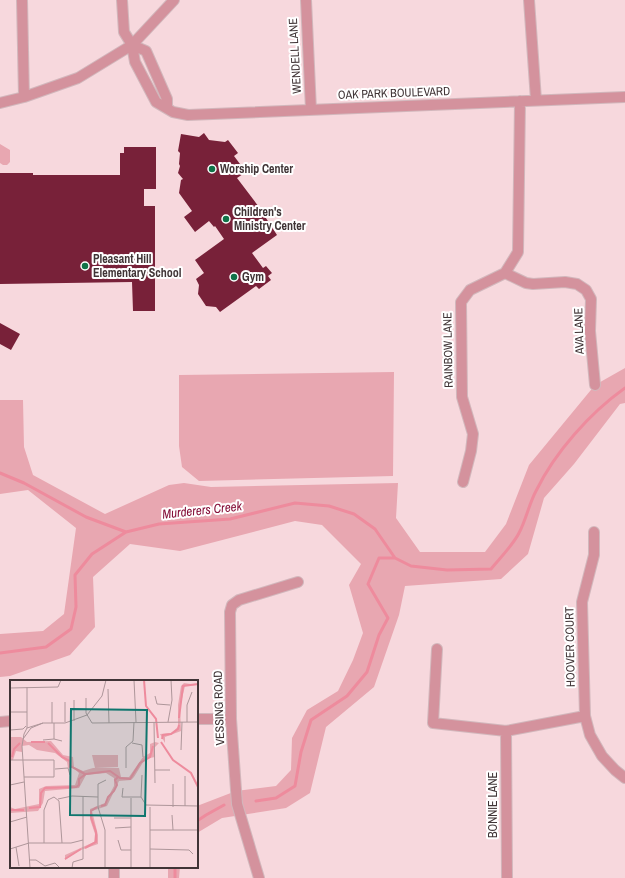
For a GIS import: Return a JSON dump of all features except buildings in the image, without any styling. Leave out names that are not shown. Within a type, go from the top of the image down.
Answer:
[{"type":"street","points":[[22,0],[24,97]]},
{"type":"street","points":[[122,0],[124,32],[132,45]]},
{"type":"street","points":[[0,103],[24,97],[78,78],[132,45],[174,0]]},
{"type":"street","name":"WENDELL LANE","points":[[306,0],[311,110]]},
{"type":"street","points":[[529,0],[536,100]]},
{"type":"street","name":"OAK PARK BOULEVARD","points":[[132,45],[146,51],[167,99],[167,108],[172,112],[188,115],[625,97]]},
{"type":"street","points":[[505,273],[518,252],[520,101]]},
{"type":"street","name":"AVA LANE","points":[[505,273],[526,283],[565,282],[577,284],[586,290],[590,299],[590,331],[595,385]]},
{"type":"street","name":"RAINBOW LANE","points":[[463,482],[471,451],[473,434],[462,397],[461,302],[470,290],[505,273]]},
{"type":"street","name":"HOOVER COURT","points":[[594,532],[594,555],[582,602],[585,716],[590,735],[602,756],[625,778]]},
{"type":"street","name":"VESSING ROAD","points":[[259,878],[237,804],[231,720],[230,612],[232,605],[239,600],[298,582]]},
{"type":"street","points":[[437,649],[433,723],[506,731],[585,716]]},
{"type":"street","points":[[198,719],[231,720]]},
{"type":"street","points":[[0,722],[10,721]]},
{"type":"street","name":"BONNIE LANE","points":[[506,731],[507,878]]},
{"type":"shaded area","points":[[0,144],[10,150],[10,162],[7,165],[0,163]]},
{"type":"shaded area","points":[[625,368],[625,403],[620,404],[574,464],[544,498],[528,554],[501,579],[405,586],[399,615],[374,687],[326,727],[310,793],[286,808],[222,818],[198,832],[198,806],[236,791],[276,786],[291,770],[292,738],[307,710],[338,691],[353,660],[363,633],[349,585],[361,564],[322,525],[295,521],[180,551],[130,544],[93,577],[95,627],[70,655],[10,676],[0,677],[0,634],[43,631],[64,614],[76,528],[28,490],[0,494],[0,400],[23,400],[24,447],[33,475],[105,514],[169,485],[184,483],[211,487],[398,483],[396,518],[420,552],[485,552],[506,524],[529,465],[595,385]]},
{"type":"shaded area","points":[[394,372],[393,476],[199,481],[182,467],[179,446],[179,375]]},
{"type":"shaded area","points":[[168,868],[180,868],[179,878],[168,878]]},
{"type":"waterway","name":"Murderers Creek","points":[[0,653],[46,647],[71,629],[76,607],[75,575],[92,554],[126,532],[159,524],[230,519],[295,503],[329,506],[354,514],[375,529],[395,558],[411,566],[447,570],[491,569],[516,538],[536,491],[544,476],[563,448],[586,421],[625,388]]},
{"type":"waterway","points":[[0,473],[24,483],[86,517],[126,532]]},
{"type":"waterway","points":[[256,801],[276,798],[295,786],[301,752],[311,720],[347,696],[367,672],[379,635],[388,618],[368,584],[379,558],[395,558]]},
{"type":"waterway","points":[[198,820],[224,805]]},
{"type":"waterway","points":[[175,868],[175,878]]},
{"type":"place","name":"Worship Center","points":[[212,169]]},
{"type":"place","name":"Children's Ministry Center","points":[[226,219]]},
{"type":"place","name":"Pleasant Hill Elementary School","points":[[85,266]]},
{"type":"place","name":"Gym","points":[[234,277]]}]
